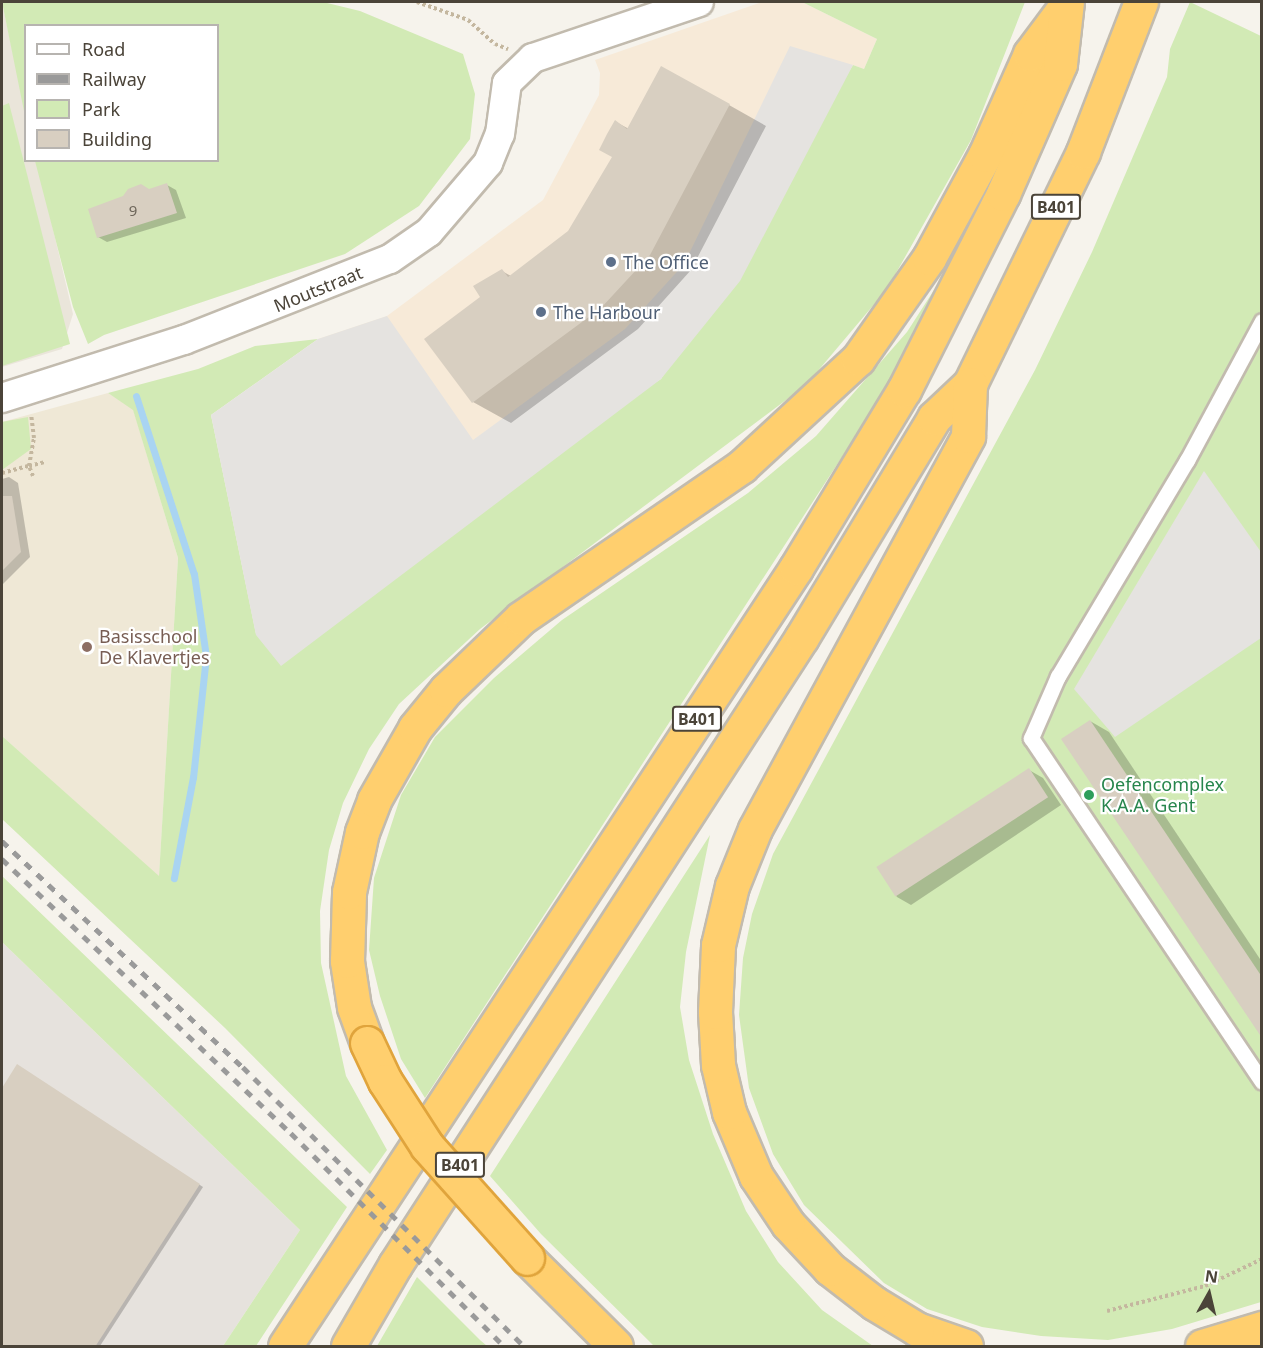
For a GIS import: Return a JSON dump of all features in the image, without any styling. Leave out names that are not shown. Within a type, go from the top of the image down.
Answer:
[{"type":"highway","name":"B401","points":[[616,1347],[527,1258],[427,1146],[389,1089],[367,1043],[354,1008],[347,961],[349,892],[362,832],[374,800],[415,728],[446,690],[521,618],[742,466],[858,359],[928,258],[985,155],[1030,54],[1066,4]]},
{"type":"highway","name":"B401","points":[[285,1347],[796,568],[904,390],[1004,194],[1060,64],[1066,4]]},
{"type":"highway","name":"B401","points":[[348,1347],[395,1265],[802,637],[934,418],[970,384],[1083,152],[1137,14]]},
{"type":"highway","name":"B401","points":[[966,1347],[917,1329],[874,1303],[830,1269],[788,1224],[756,1176],[729,1112],[718,1065],[714,1012],[718,945],[732,886],[755,829],[968,436],[970,384]]},
{"type":"highway","points":[[1202,1347],[1262,1328]]},
{"type":"street","points":[[533,58],[699,2]]},
{"type":"street","name":"Moutstraat","points":[[15,396],[184,340],[390,259],[429,232],[488,163],[500,134],[507,83],[533,58]]},
{"type":"lane","points":[[1262,321],[1187,460],[1058,676],[1031,738],[1262,1082]]},
{"type":"path","points":[[417,2],[468,20],[495,44],[533,58]]},
{"type":"path","points":[[15,396],[34,438],[29,466],[33,476]]},
{"type":"path","points":[[2,473],[45,462]]},
{"type":"path","points":[[1107,1311],[1204,1286],[1262,1259]]},
{"type":"shaded area","points":[[2,2],[24,105],[24,162],[37,162],[73,314],[62,349],[2,367]]},
{"type":"shaded area","points":[[762,2],[802,2],[877,39],[864,69],[853,65],[740,281],[281,666],[318,339],[387,316],[543,200],[599,95],[600,73],[595,60]]},
{"type":"shaded area","points":[[790,46],[853,65],[740,281],[661,379],[281,666],[256,635],[211,415],[318,339],[387,316],[473,440],[625,329],[684,264]]},
{"type":"shaded area","name":"Basisschool De Klavertjes","points":[[108,393],[133,409],[178,558],[159,877],[2,736],[2,422]]},
{"type":"shaded area","points":[[1204,471],[1261,552],[1261,638],[1115,737],[1074,689]]},
{"type":"shaded area","points":[[2,942],[300,1230],[223,1346],[2,1346]]},
{"type":"green space","points":[[2,2],[323,2],[360,11],[463,54],[475,94],[470,139],[419,206],[345,254],[104,335],[88,344],[73,307],[35,162],[219,162],[219,24],[24,24],[24,111]]},
{"type":"green space","points":[[802,2],[1025,2],[971,140],[887,289],[806,385],[480,629],[399,704],[369,749],[343,803],[329,850],[320,911],[321,963],[346,1076],[387,1150],[370,1174],[225,1028],[2,819],[2,736],[159,876],[178,558],[133,410],[108,393],[198,369],[255,346],[318,339],[211,415],[256,634],[661,379],[853,65],[864,69],[877,39]]},
{"type":"green space","points":[[1190,2],[1261,36],[1261,1302],[1172,1329],[1108,1340],[1041,1336],[982,1327],[927,1309],[884,1283],[804,1205],[773,1154],[749,1088],[739,1015],[743,958],[752,914],[773,854],[1035,370],[1092,252],[1167,77],[1170,49]]},
{"type":"green space","points":[[9,103],[70,344],[2,366],[2,106]]},
{"type":"green space","points":[[934,290],[938,293],[894,377],[425,1098],[401,1059],[380,996],[369,950],[374,878],[401,795],[435,737],[494,678],[562,620],[748,493],[816,436],[907,332]]},
{"type":"green space","points":[[28,417],[31,449],[2,470],[2,422]]},
{"type":"green space","points":[[710,835],[686,952],[680,1007],[689,1060],[713,1134],[746,1211],[778,1262],[822,1310],[873,1346],[654,1346],[541,1234],[490,1176]]},
{"type":"green space","points":[[2,876],[347,1207],[256,1346],[223,1346],[300,1230],[2,942]]},
{"type":"green space","points":[[417,1277],[480,1340],[487,1346],[377,1346]]},
{"type":"building","points":[[661,66],[730,104],[650,255],[601,308],[472,403],[424,339],[480,297],[473,286],[502,269],[508,277],[568,231],[612,157],[599,150],[607,134],[615,120],[627,129]]},
{"type":"building","points":[[167,183],[177,213],[97,238],[88,209],[123,196],[128,189],[141,184],[149,189]]},
{"type":"building","points":[[2,496],[12,496],[21,552],[2,571]]},
{"type":"building","points":[[1090,720],[1262,977],[1262,1038],[1061,739]]},
{"type":"building","points":[[1029,768],[1048,797],[895,896],[876,867]]},
{"type":"building","points":[[17,1064],[200,1184],[95,1347],[2,1347],[2,1088]]},
{"type":"waterway","points":[[136,396],[194,574],[206,656],[193,777],[174,878]]},
{"type":"railway","points":[[2,841],[243,1067],[524,1346]]},
{"type":"railway","points":[[2,859],[291,1133],[504,1346]]},
{"type":"place","name":"The Office","points":[[611,262]]},
{"type":"place","name":"The Harbour","points":[[541,312]]},
{"type":"place","name":"Basisschool De Klavertjes","points":[[87,647]]},
{"type":"place","name":"Oefencomplex K.A.A. Gent","points":[[1089,795]]}]
